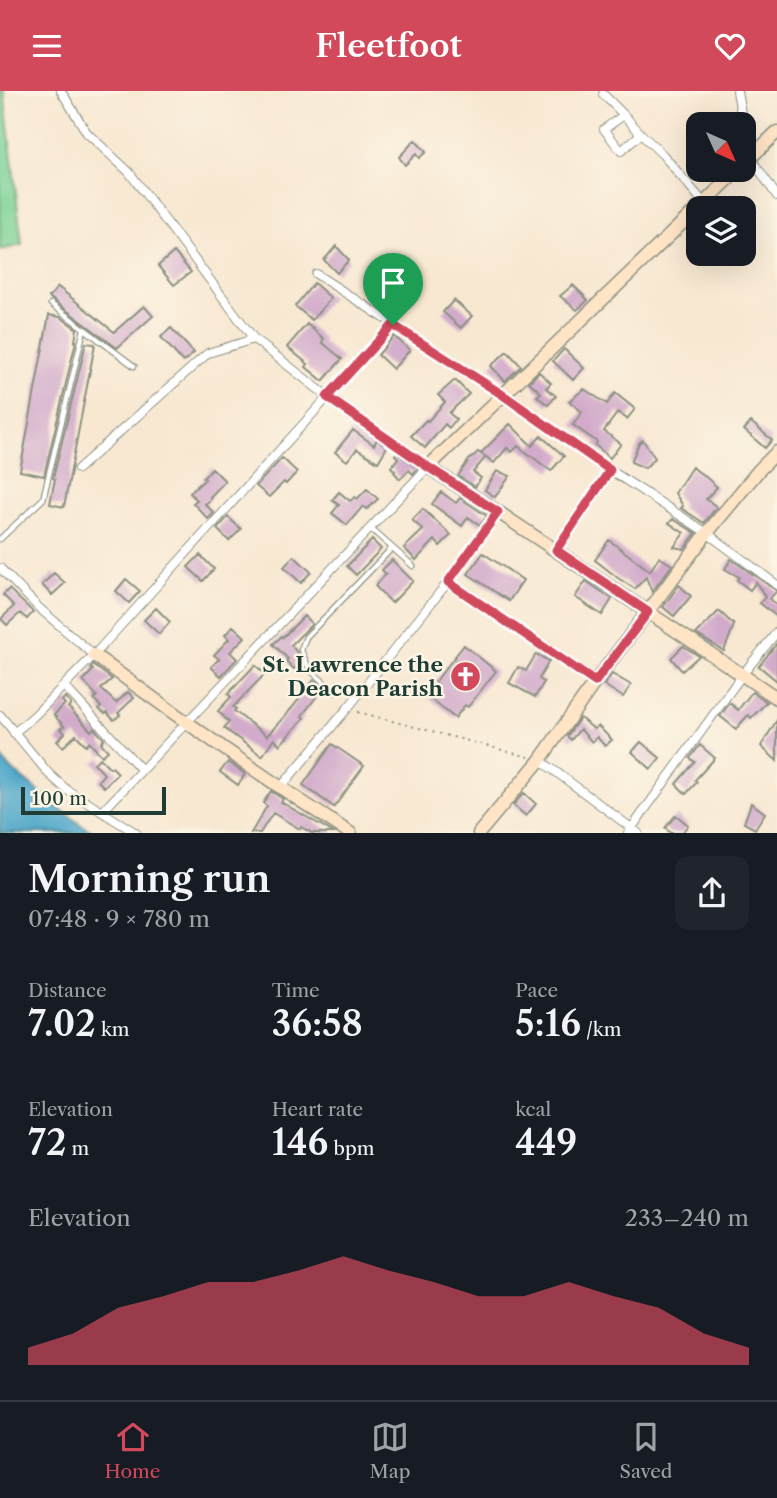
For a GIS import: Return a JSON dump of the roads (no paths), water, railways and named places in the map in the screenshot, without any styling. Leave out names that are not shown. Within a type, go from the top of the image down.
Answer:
[{"type":"main road","points":[[756,152],[777,132]]},
{"type":"main road","points":[[711,196],[726,182]]},
{"type":"main road","points":[[686,220],[428,467],[777,698]]},
{"type":"main road","points":[[479,833],[540,760],[707,533],[777,452]]},
{"type":"main road","points":[[94,655],[280,788],[350,833]]},
{"type":"street","points":[[61,91],[87,134],[128,172],[254,339],[327,397],[428,467],[102,812]]},
{"type":"street","points":[[737,91],[741,112]]},
{"type":"street","points":[[603,94],[663,155],[692,196]]},
{"type":"street","points":[[624,115],[604,129],[621,151],[641,134]]},
{"type":"street","points":[[756,172],[777,196]]},
{"type":"street","points":[[316,274],[503,395],[610,470],[707,533],[777,585]]},
{"type":"street","points":[[14,733],[94,655],[393,325]]},
{"type":"street","points":[[78,469],[208,353],[254,339]]},
{"type":"street","points":[[556,550],[610,470]]},
{"type":"street","points":[[280,788],[448,582],[498,512]]},
{"type":"street","points":[[0,568],[39,608],[94,655]]},
{"type":"street","points":[[448,582],[595,682]]},
{"type":"street","points":[[540,760],[632,831],[743,675],[777,632]]},
{"type":"street","points":[[64,686],[141,769]]},
{"type":"street","points":[[0,716],[49,774],[67,790],[135,833]]},
{"type":"lane","points":[[51,304],[134,366]]},
{"type":"lane","points":[[0,539],[43,499],[84,329]]},
{"type":"lane","points":[[370,528],[413,566]]},
{"type":"lane","points":[[335,692],[309,669],[300,650],[306,637],[392,548]]},
{"type":"water","points":[[0,756],[12,770],[78,823],[95,833],[0,833]]},
{"type":"place","name":"St. Lawrence the Deacon Parish","points":[[466,676]]}]
